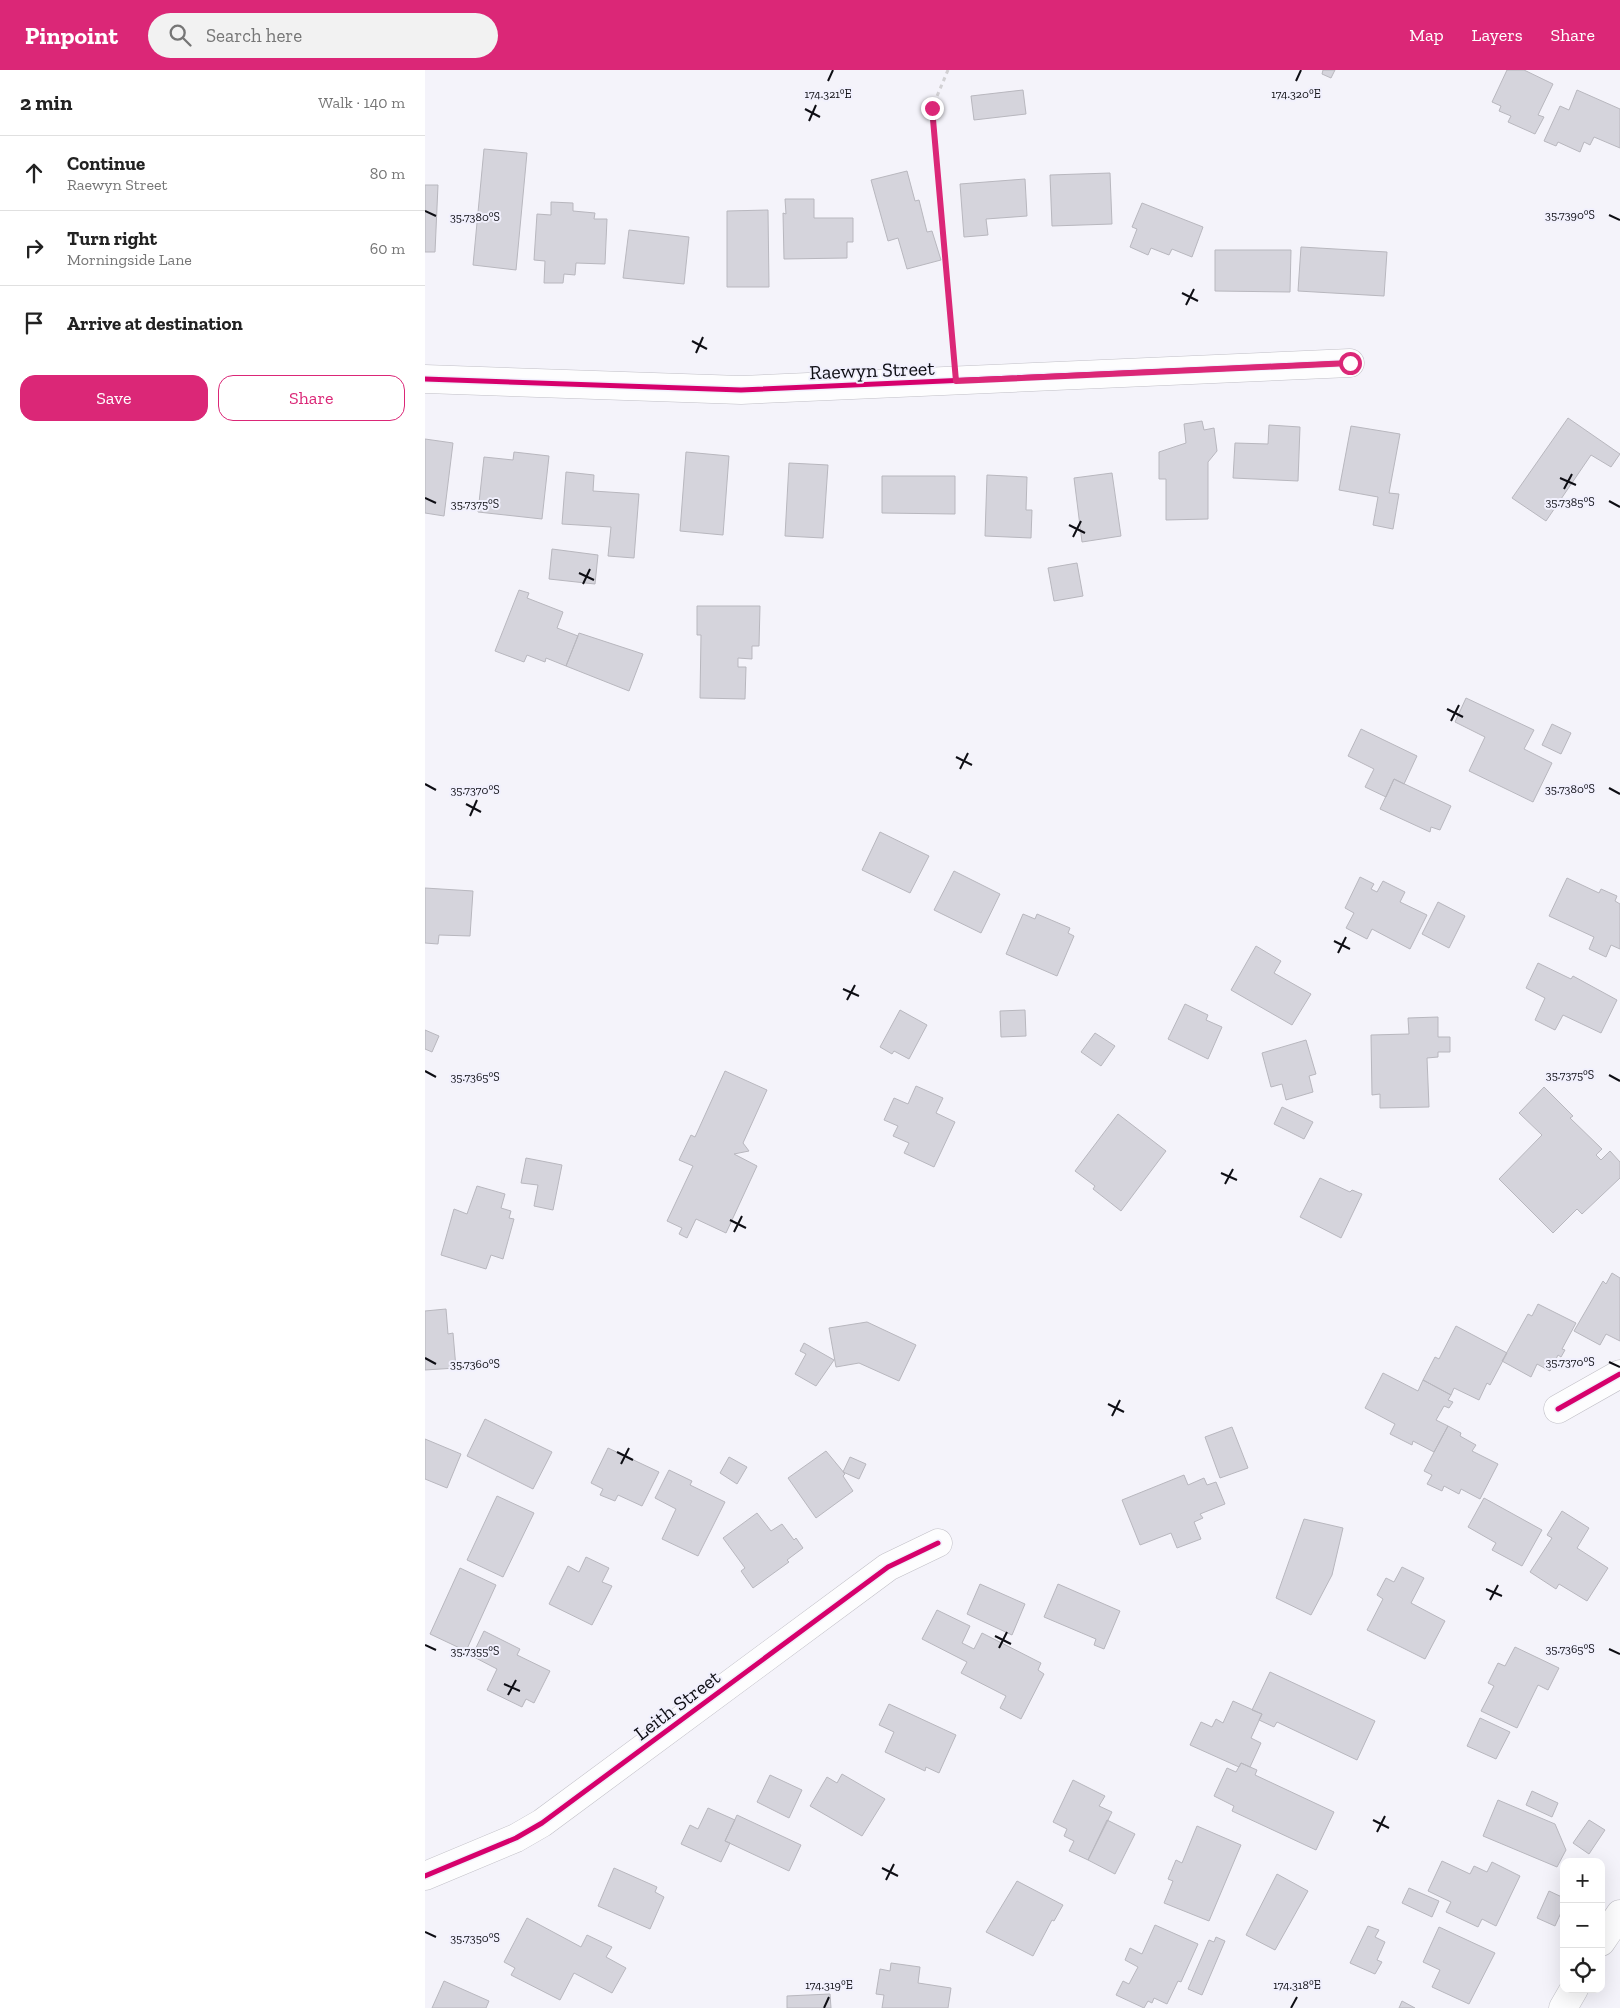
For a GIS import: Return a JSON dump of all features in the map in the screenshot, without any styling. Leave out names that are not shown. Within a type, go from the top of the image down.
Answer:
[{"type":"street","name":"Raewyn Street","points":[[425,379],[741,390],[1350,363]]},
{"type":"street","points":[[1558,1409],[1620,1374]]},
{"type":"street","name":"Leith Street","points":[[425,1876],[516,1838],[542,1823],[888,1567],[939,1543]]},
{"type":"street","points":[[1605,1936],[1620,1914]]},
{"type":"street","points":[[1563,2008],[1571,1993]]},
{"type":"path","points":[[948,70],[932,108],[956,381]]},
{"type":"building","points":[[1323,70],[1335,70],[1331,78],[1322,74]]},
{"type":"building","points":[[1507,70],[1524,70],[1553,84],[1538,115],[1544,117],[1535,134],[1508,122],[1511,116],[1499,111],[1501,106],[1492,102]]},
{"type":"building","points":[[1023,90],[1026,114],[974,120],[971,96]]},
{"type":"building","points":[[1577,90],[1620,109],[1620,148],[1594,137],[1590,145],[1584,142],[1580,152],[1558,142],[1556,146],[1544,141],[1560,106],[1569,110]]},
{"type":"building","points":[[484,149],[527,153],[516,270],[473,265]]},
{"type":"building","points":[[907,171],[915,201],[919,200],[927,232],[932,231],[941,260],[907,269],[898,238],[888,241],[871,180]]},
{"type":"building","points":[[1110,173],[1112,224],[1052,226],[1050,175]]},
{"type":"building","points":[[1025,179],[1027,216],[986,219],[988,235],[964,237],[960,184]]},
{"type":"building","points":[[425,185],[438,185],[435,252],[425,252]]},
{"type":"building","points":[[785,199],[814,199],[814,218],[853,218],[853,242],[847,242],[847,258],[784,259],[783,213],[786,214]]},
{"type":"building","points":[[551,202],[573,203],[573,211],[595,213],[594,219],[607,219],[605,264],[576,263],[575,275],[564,274],[563,283],[544,283],[545,261],[534,260],[537,214],[551,215]]},
{"type":"building","points":[[1142,203],[1203,227],[1192,257],[1172,249],[1169,255],[1151,248],[1148,255],[1130,247],[1137,229],[1132,227]]},
{"type":"building","points":[[768,210],[769,287],[727,287],[727,211]]},
{"type":"building","points":[[629,230],[689,237],[684,284],[623,278]]},
{"type":"building","points":[[1301,247],[1387,252],[1384,296],[1298,291]]},
{"type":"building","points":[[1215,250],[1291,250],[1290,292],[1215,291]]},
{"type":"building","points":[[1568,418],[1620,454],[1611,467],[1591,455],[1546,521],[1512,498]]},
{"type":"building","points":[[1202,421],[1204,430],[1214,428],[1217,451],[1208,462],[1208,519],[1166,520],[1166,479],[1159,479],[1159,452],[1186,443],[1184,424]]},
{"type":"building","points":[[1269,425],[1300,427],[1298,481],[1233,478],[1235,443],[1268,444]]},
{"type":"building","points":[[1351,426],[1400,434],[1389,493],[1399,494],[1393,529],[1373,525],[1378,497],[1339,490]]},
{"type":"building","points":[[425,439],[453,443],[444,516],[425,513]]},
{"type":"building","points":[[514,452],[549,456],[542,519],[478,512],[484,457],[513,460]]},
{"type":"building","points":[[686,452],[729,456],[723,535],[680,531]]},
{"type":"building","points":[[789,463],[828,465],[823,538],[785,536]]},
{"type":"building","points":[[566,472],[594,475],[593,491],[639,494],[634,558],[608,556],[611,527],[562,524]]},
{"type":"building","points":[[1112,473],[1121,536],[1082,542],[1074,478]]},
{"type":"building","points":[[987,475],[1027,477],[1026,510],[1032,510],[1031,538],[985,536]]},
{"type":"building","points":[[882,476],[955,476],[955,514],[882,513]]},
{"type":"building","points":[[552,549],[598,555],[595,584],[549,579]]},
{"type":"building","points":[[1077,563],[1083,596],[1054,601],[1048,568]]},
{"type":"building","points":[[519,590],[529,593],[527,598],[563,612],[557,628],[578,636],[566,666],[546,658],[545,662],[527,655],[524,662],[495,651]]},
{"type":"building","points":[[697,606],[760,606],[759,646],[752,646],[752,659],[738,658],[738,667],[746,667],[745,699],[700,698],[701,635],[697,635]]},
{"type":"building","points":[[579,633],[643,654],[629,691],[566,666]]},
{"type":"building","points":[[1466,698],[1534,730],[1524,749],[1552,763],[1533,802],[1469,771],[1485,737],[1455,722]]},
{"type":"building","points":[[1552,724],[1571,733],[1561,754],[1542,745]]},
{"type":"building","points":[[1361,729],[1417,756],[1404,784],[1394,779],[1386,797],[1365,787],[1374,769],[1348,756]]},
{"type":"building","points":[[1394,779],[1451,806],[1440,830],[1431,827],[1430,832],[1380,809]]},
{"type":"building","points":[[880,832],[929,856],[910,893],[862,870]]},
{"type":"building","points":[[954,871],[1000,894],[981,933],[934,910]]},
{"type":"building","points":[[1360,877],[1374,884],[1371,889],[1377,892],[1383,881],[1405,892],[1400,902],[1427,915],[1410,949],[1372,929],[1367,939],[1346,928],[1354,913],[1345,908]]},
{"type":"building","points":[[1567,878],[1599,893],[1601,889],[1617,896],[1615,901],[1620,904],[1620,949],[1611,945],[1606,957],[1589,949],[1594,937],[1549,916]]},
{"type":"building","points":[[425,888],[473,891],[470,936],[439,935],[438,944],[425,943]]},
{"type":"building","points":[[1438,902],[1465,916],[1449,948],[1422,934]]},
{"type":"building","points":[[1023,914],[1035,919],[1037,914],[1070,928],[1068,933],[1074,936],[1057,976],[1006,954]]},
{"type":"building","points":[[1256,946],[1281,961],[1274,973],[1311,994],[1292,1025],[1231,990]]},
{"type":"building","points":[[1538,963],[1571,979],[1573,976],[1617,1000],[1601,1033],[1563,1015],[1555,1030],[1535,1020],[1545,998],[1526,988]]},
{"type":"building","points":[[1185,1004],[1208,1015],[1206,1020],[1222,1027],[1208,1059],[1168,1039]]},
{"type":"building","points":[[900,1010],[927,1025],[909,1059],[894,1051],[892,1054],[880,1047]]},
{"type":"building","points":[[1025,1010],[1026,1036],[1001,1037],[1000,1011]]},
{"type":"building","points":[[1438,1017],[1438,1037],[1450,1037],[1450,1052],[1438,1052],[1438,1057],[1427,1058],[1429,1107],[1380,1108],[1380,1094],[1372,1095],[1371,1035],[1409,1034],[1408,1018]]},
{"type":"building","points":[[425,1030],[439,1036],[432,1052],[425,1049]]},
{"type":"building","points":[[1095,1033],[1115,1046],[1101,1066],[1081,1052]]},
{"type":"building","points":[[1306,1040],[1316,1074],[1309,1076],[1313,1092],[1286,1100],[1282,1084],[1271,1087],[1262,1053]]},
{"type":"building","points":[[725,1071],[767,1090],[743,1143],[749,1151],[734,1154],[757,1166],[726,1233],[696,1219],[687,1238],[679,1234],[682,1228],[667,1221],[693,1166],[679,1160],[691,1135],[695,1137]]},
{"type":"building","points":[[916,1086],[943,1098],[936,1113],[955,1122],[934,1167],[904,1153],[909,1143],[893,1136],[898,1126],[884,1120],[894,1098],[908,1104]]},
{"type":"building","points":[[1544,1087],[1573,1116],[1570,1118],[1602,1149],[1596,1155],[1601,1160],[1610,1151],[1620,1162],[1620,1178],[1582,1214],[1577,1209],[1553,1233],[1499,1179],[1542,1135],[1519,1113]]},
{"type":"building","points":[[1282,1107],[1313,1122],[1304,1139],[1274,1124]]},
{"type":"building","points":[[1118,1114],[1166,1151],[1121,1211],[1093,1189],[1095,1186],[1075,1171]]},
{"type":"building","points":[[526,1158],[562,1165],[553,1210],[534,1206],[538,1185],[521,1183]]},
{"type":"building","points":[[1320,1178],[1350,1192],[1352,1190],[1362,1194],[1341,1238],[1300,1217]]},
{"type":"building","points":[[477,1186],[505,1194],[501,1208],[511,1211],[509,1218],[514,1219],[503,1259],[491,1255],[486,1269],[441,1255],[454,1209],[467,1214]]},
{"type":"building","points":[[1612,1273],[1620,1278],[1620,1341],[1606,1334],[1600,1345],[1574,1331],[1603,1281],[1606,1284]]},
{"type":"building","points":[[1538,1304],[1576,1323],[1562,1349],[1565,1350],[1561,1357],[1558,1355],[1550,1371],[1537,1364],[1531,1377],[1502,1361],[1528,1314],[1532,1316]]},
{"type":"building","points":[[446,1309],[448,1334],[453,1333],[456,1368],[425,1370],[425,1311]]},
{"type":"building","points":[[867,1322],[916,1345],[899,1381],[859,1363],[836,1367],[829,1328]]},
{"type":"building","points":[[1456,1326],[1507,1353],[1490,1385],[1487,1383],[1479,1400],[1454,1388],[1451,1395],[1423,1380],[1435,1357],[1439,1359]]},
{"type":"building","points":[[804,1343],[834,1360],[816,1386],[795,1374],[806,1354],[800,1351]]},
{"type":"building","points":[[1383,1373],[1418,1391],[1423,1380],[1451,1395],[1448,1400],[1453,1402],[1449,1408],[1444,1406],[1436,1420],[1448,1426],[1434,1452],[1413,1441],[1412,1445],[1390,1434],[1395,1424],[1365,1408]]},
{"type":"building","points":[[485,1419],[552,1452],[533,1489],[467,1456]]},
{"type":"building","points":[[1448,1426],[1461,1433],[1460,1436],[1476,1445],[1472,1451],[1498,1464],[1480,1499],[1461,1489],[1459,1494],[1444,1486],[1442,1491],[1427,1484],[1432,1475],[1424,1471]]},
{"type":"building","points":[[1232,1427],[1248,1468],[1220,1478],[1205,1437]]},
{"type":"building","points":[[425,1439],[461,1454],[447,1488],[425,1479]]},
{"type":"building","points":[[608,1448],[659,1472],[642,1506],[618,1495],[615,1501],[600,1495],[603,1489],[591,1483]]},
{"type":"building","points":[[826,1451],[845,1474],[843,1476],[853,1491],[816,1518],[788,1478]]},
{"type":"building","points":[[729,1457],[747,1467],[737,1484],[720,1473]]},
{"type":"building","points":[[850,1457],[866,1464],[859,1479],[843,1472]]},
{"type":"building","points":[[669,1470],[692,1481],[690,1485],[725,1502],[698,1556],[662,1539],[676,1509],[655,1498]]},
{"type":"building","points":[[1184,1475],[1188,1485],[1204,1478],[1207,1485],[1216,1482],[1225,1504],[1200,1514],[1203,1518],[1194,1522],[1201,1539],[1177,1548],[1171,1533],[1140,1545],[1122,1500]]},
{"type":"building","points":[[497,1496],[534,1513],[503,1577],[467,1560]]},
{"type":"building","points":[[1484,1498],[1542,1530],[1522,1566],[1492,1550],[1496,1543],[1468,1527]]},
{"type":"building","points":[[1562,1511],[1589,1528],[1577,1548],[1608,1568],[1587,1601],[1559,1584],[1556,1589],[1530,1572],[1552,1538],[1547,1535]]},
{"type":"building","points":[[757,1513],[771,1531],[782,1524],[794,1540],[796,1538],[803,1548],[787,1560],[789,1562],[753,1588],[741,1571],[745,1568],[723,1538]]},
{"type":"building","points":[[1304,1519],[1343,1528],[1332,1575],[1311,1615],[1276,1598]]},
{"type":"building","points":[[586,1557],[609,1568],[602,1582],[612,1586],[592,1625],[549,1604],[568,1566],[579,1572]]},
{"type":"building","points":[[1402,1567],[1424,1578],[1411,1603],[1445,1621],[1425,1659],[1367,1630],[1383,1599],[1377,1595],[1386,1578],[1394,1582]]},
{"type":"building","points":[[460,1568],[496,1585],[466,1651],[430,1634]]},
{"type":"building","points":[[980,1584],[1025,1604],[1012,1635],[967,1614]]},
{"type":"building","points":[[1058,1584],[1120,1611],[1104,1649],[1094,1645],[1096,1639],[1044,1617]]},
{"type":"building","points":[[937,1610],[970,1626],[962,1643],[974,1649],[982,1633],[1041,1663],[1038,1670],[1044,1674],[1021,1719],[1000,1708],[1006,1696],[961,1673],[967,1662],[922,1639]]},
{"type":"building","points":[[484,1631],[520,1649],[517,1655],[550,1671],[534,1703],[526,1699],[522,1707],[487,1690],[497,1669],[472,1656]]},
{"type":"building","points":[[1515,1647],[1559,1668],[1548,1690],[1538,1685],[1517,1728],[1481,1711],[1494,1686],[1488,1683],[1498,1663],[1505,1666]]},
{"type":"building","points":[[1270,1672],[1375,1721],[1357,1760],[1277,1722],[1274,1727],[1259,1720],[1262,1714],[1252,1710]]},
{"type":"building","points":[[1233,1701],[1262,1714],[1251,1738],[1261,1743],[1250,1767],[1241,1763],[1239,1767],[1190,1745],[1201,1722],[1212,1727],[1216,1719],[1223,1723]]},
{"type":"building","points":[[889,1704],[956,1735],[939,1773],[926,1767],[925,1771],[885,1752],[894,1732],[879,1725]]},
{"type":"building","points":[[1480,1718],[1510,1732],[1496,1759],[1467,1746]]},
{"type":"building","points":[[1241,1763],[1257,1770],[1255,1775],[1334,1812],[1316,1850],[1232,1811],[1234,1806],[1214,1796],[1227,1768],[1236,1772]]},
{"type":"building","points":[[842,1774],[885,1799],[862,1836],[810,1806],[827,1777],[837,1783]]},
{"type":"building","points":[[770,1775],[802,1790],[789,1818],[757,1802]]},
{"type":"building","points":[[1073,1780],[1105,1796],[1099,1806],[1112,1812],[1088,1860],[1069,1851],[1074,1841],[1064,1836],[1067,1829],[1053,1822]]},
{"type":"building","points":[[1532,1791],[1558,1803],[1552,1817],[1526,1805]]},
{"type":"building","points":[[1498,1800],[1555,1824],[1566,1850],[1560,1858],[1557,1867],[1483,1836]]},
{"type":"building","points":[[708,1808],[735,1820],[725,1841],[730,1843],[721,1862],[681,1844],[690,1825],[698,1829]]},
{"type":"building","points":[[737,1815],[801,1845],[789,1871],[725,1841]]},
{"type":"building","points":[[1107,1820],[1135,1834],[1115,1874],[1088,1860]]},
{"type":"building","points":[[1589,1820],[1605,1830],[1589,1854],[1573,1843]]},
{"type":"building","points":[[1197,1826],[1241,1845],[1209,1921],[1164,1903],[1173,1881],[1168,1879],[1176,1860],[1182,1863]]},
{"type":"building","points":[[1442,1861],[1470,1874],[1474,1866],[1487,1872],[1492,1862],[1520,1876],[1496,1926],[1482,1919],[1478,1927],[1446,1912],[1451,1902],[1428,1891]]},
{"type":"building","points":[[614,1868],[657,1887],[655,1892],[664,1897],[650,1929],[598,1906]]},
{"type":"building","points":[[1277,1874],[1308,1891],[1275,1950],[1246,1935]]},
{"type":"building","points":[[1017,1881],[1063,1905],[1054,1921],[1052,1920],[1033,1956],[986,1932]]},
{"type":"building","points":[[1409,1888],[1439,1901],[1432,1917],[1402,1903]]},
{"type":"building","points":[[1549,1891],[1560,1896],[1560,1915],[1555,1926],[1537,1918]]},
{"type":"building","points":[[527,1918],[581,1947],[587,1935],[612,1947],[606,1957],[626,1968],[612,1993],[574,1973],[560,2000],[511,1975],[515,1968],[504,1962]]},
{"type":"building","points":[[1155,1925],[1198,1944],[1181,1982],[1178,1981],[1167,2004],[1154,1998],[1152,2003],[1148,2001],[1144,2008],[1116,1995],[1123,1981],[1129,1984],[1138,1967],[1125,1960],[1130,1948],[1142,1954]]},
{"type":"building","points":[[1368,1926],[1379,1930],[1375,1937],[1385,1942],[1377,1960],[1382,1962],[1375,1974],[1350,1963]]},
{"type":"building","points":[[1439,1927],[1495,1953],[1469,2004],[1432,1987],[1440,1970],[1423,1962]]},
{"type":"building","points":[[1216,1937],[1225,1941],[1202,1995],[1188,1989],[1209,1940],[1214,1942]]},
{"type":"building","points":[[891,1963],[920,1967],[918,1983],[951,1988],[948,2008],[882,2008],[884,1995],[876,1994],[880,1969],[890,1971]]},
{"type":"building","points":[[444,1981],[489,2001],[486,2008],[432,2008]]},
{"type":"building","points":[[830,1994],[831,2008],[787,2008],[787,1996]]},
{"type":"building","points":[[1402,2001],[1415,2008],[1399,2008]]},
{"type":"cycle path","points":[[425,379],[741,390],[1350,363]]},
{"type":"cycle path","points":[[1558,1409],[1620,1374]]},
{"type":"cycle path","points":[[425,1876],[516,1838],[542,1823],[888,1567],[938,1543]]},
{"type":"route","points":[[932,108],[956,381],[1350,363]]}]
